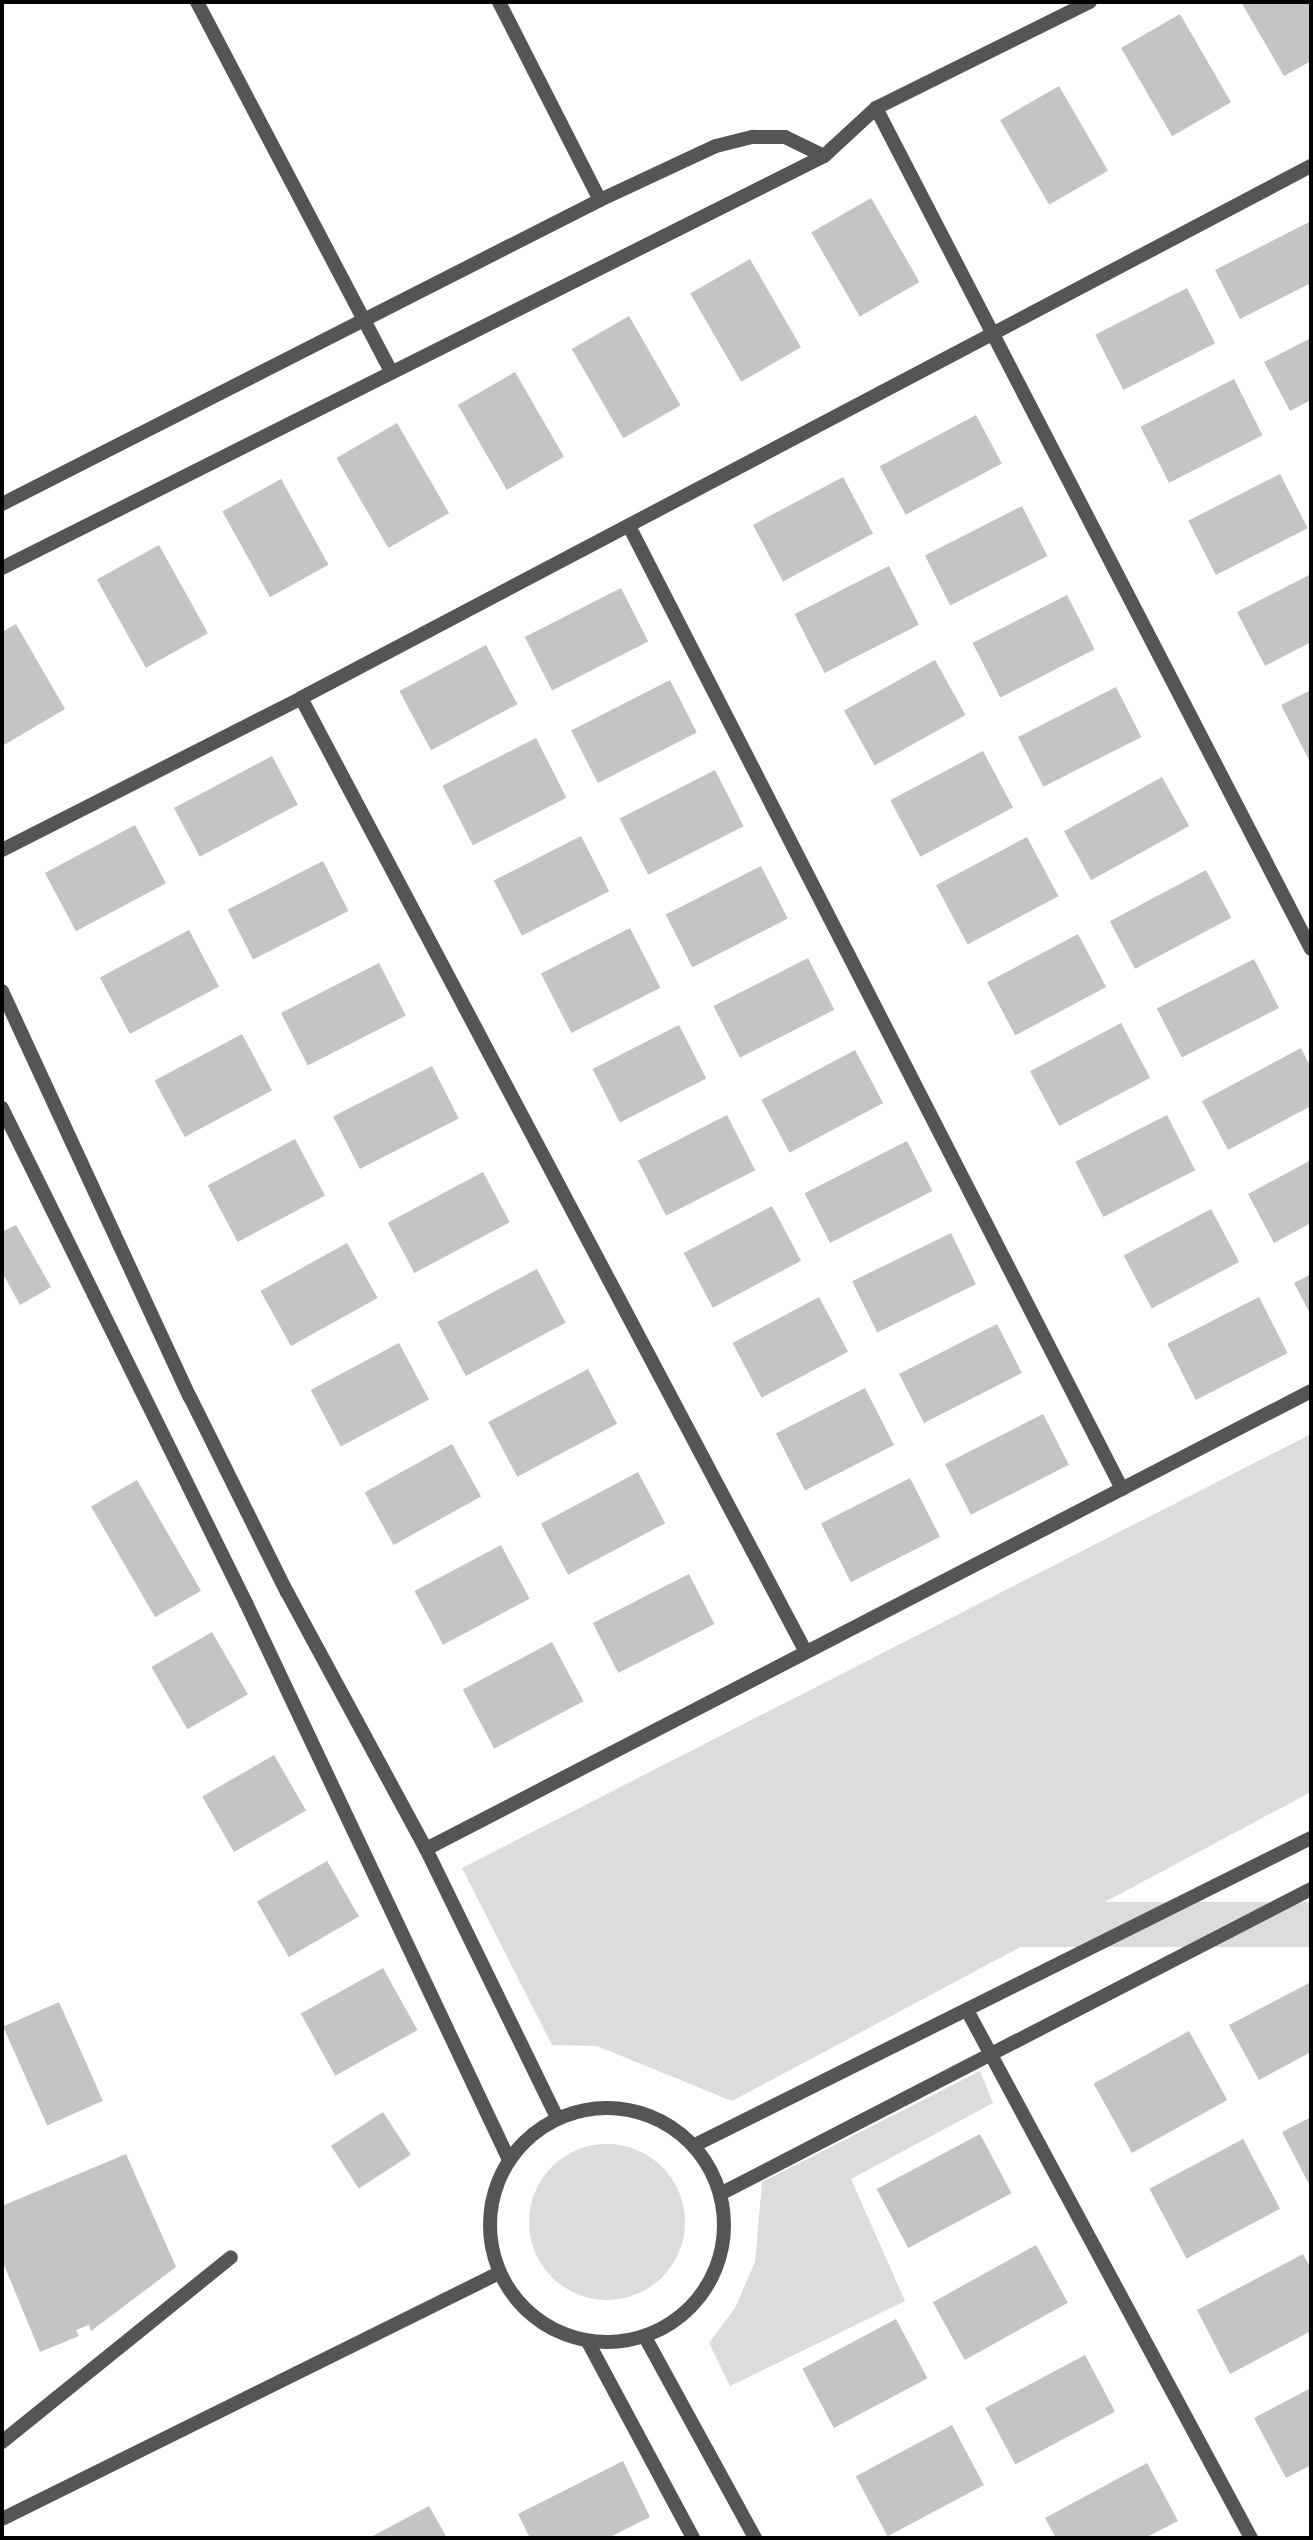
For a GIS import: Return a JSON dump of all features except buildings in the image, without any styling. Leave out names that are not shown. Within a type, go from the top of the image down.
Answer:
[{"type":"street","points":[[197,2],[391,372]]},
{"type":"street","points":[[499,2],[600,200]]},
{"type":"street","points":[[2,568],[824,156],[876,108],[1090,2]]},
{"type":"street","points":[[876,108],[1311,949]]},
{"type":"street","points":[[2,504],[600,200],[716,146],[753,137],[785,137],[824,156]]},
{"type":"street","points":[[2,850],[300,698],[1311,166]]},
{"type":"street","points":[[629,526],[1122,1489]]},
{"type":"street","points":[[300,698],[806,1652]]},
{"type":"street","points":[[2,991],[190,1397],[287,1592],[426,1849],[557,2118]]},
{"type":"street","points":[[2,1108],[246,1603],[509,2160]]},
{"type":"street","points":[[426,1849],[1311,1391]]},
{"type":"street","points":[[695,2145],[968,2012],[1311,1838]]},
{"type":"street","points":[[722,2193],[990,2051],[1311,1889]]},
{"type":"street","points":[[968,2012],[1251,2538]]},
{"type":"street","points":[[606,2107],[655,2116],[695,2145],[722,2193],[723,2252],[695,2304],[645,2337],[588,2342],[551,2329],[521,2306],[499,2273],[489,2236],[493,2197],[509,2160],[557,2118],[606,2107]]},
{"type":"street","points":[[2,2442],[231,2257]]},
{"type":"street","points":[[2,2519],[499,2273]]},
{"type":"street","points":[[645,2337],[755,2538]]},
{"type":"street","points":[[588,2342],[693,2538]]},
{"type":"shaded area","points":[[1311,1434],[1311,1792],[732,2101],[597,2046],[552,2045],[462,1868]]},
{"type":"shaded area","points":[[998,1902],[1311,1902],[1311,1947],[998,1947]]},
{"type":"shaded area","points":[[980,2071],[993,2103],[851,2179],[905,2301],[730,2386],[709,2343],[735,2308],[755,2262],[762,2182]]},
{"type":"shaded area","points":[[607,2144],[637,2150],[662,2167],[679,2192],[685,2222],[679,2252],[662,2277],[637,2294],[607,2300],[577,2294],[552,2277],[535,2252],[529,2222],[535,2192],[552,2167],[577,2150]]}]
